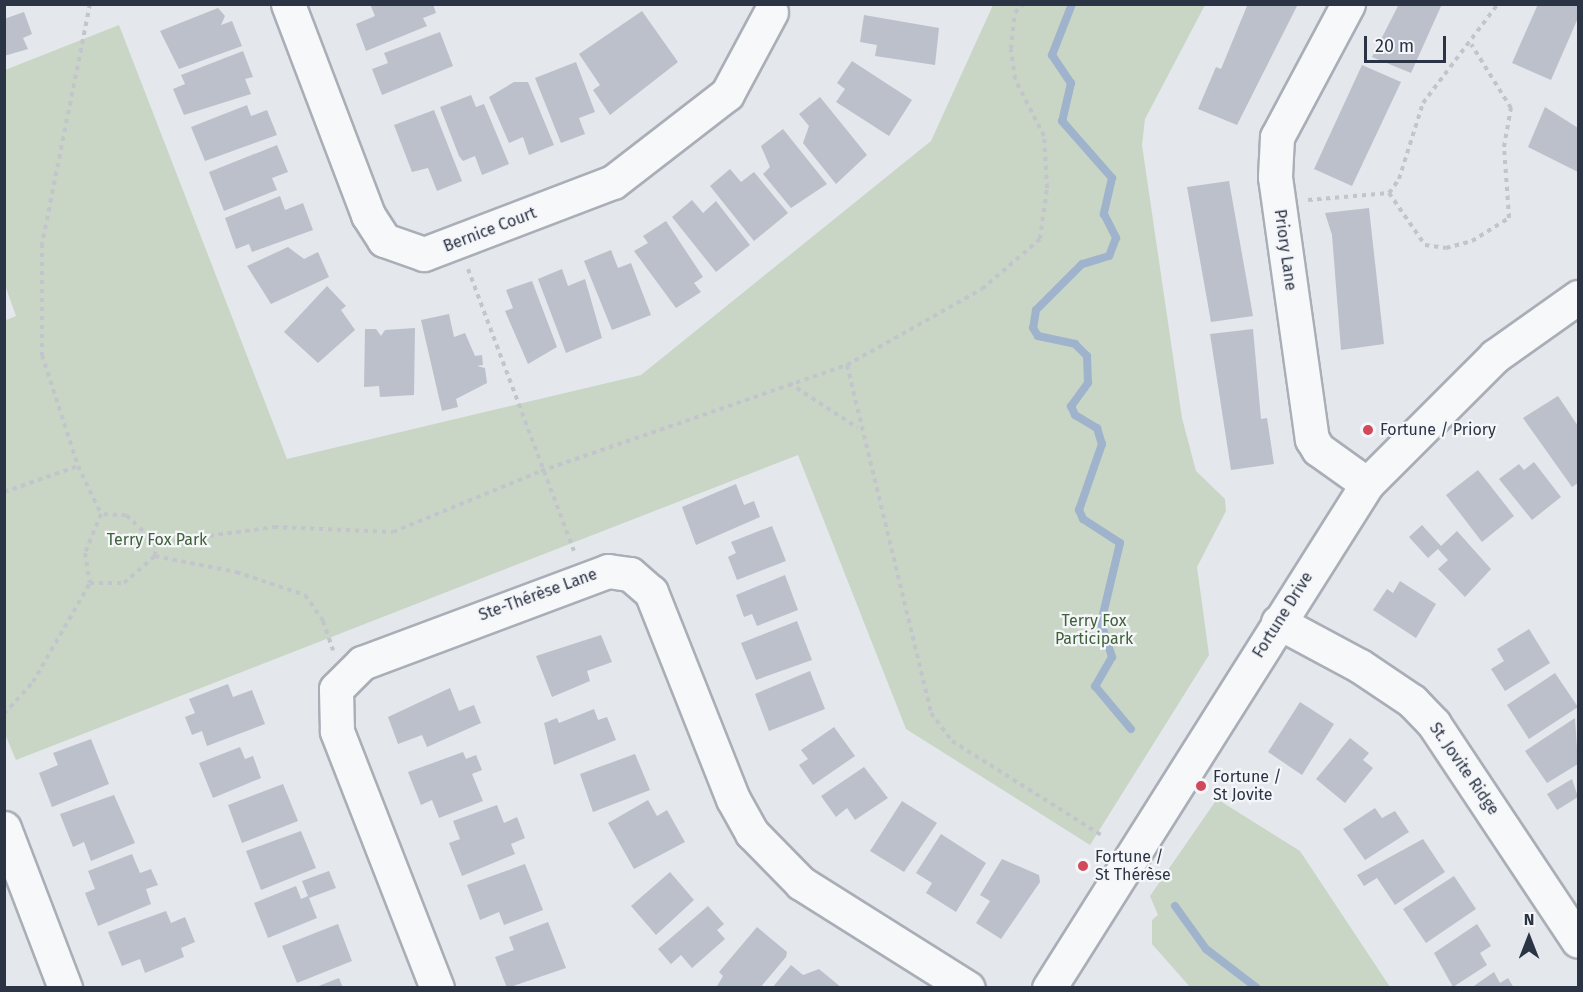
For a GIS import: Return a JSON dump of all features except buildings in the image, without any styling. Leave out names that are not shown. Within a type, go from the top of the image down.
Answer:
[{"type":"street","name":"Bernice Court","points":[[288,4],[368,215],[384,240],[424,254],[459,243],[613,182],[659,150],[727,94],[771,12]]},
{"type":"street","name":"Priory Lane","points":[[1348,4],[1277,136],[1279,202],[1312,439],[1318,450],[1367,484]]},
{"type":"street","name":"Fortune Drive","points":[[1049,987],[1367,484],[1495,356],[1576,305]]},
{"type":"street","name":"Ste-Thérèse Lane","points":[[345,675],[362,663],[584,575],[630,574],[651,592],[733,799],[777,862],[801,883],[968,987]]},
{"type":"street","name":"St. Jovite Ridge","points":[[1278,622],[1360,666],[1412,701],[1434,724],[1578,941]]},
{"type":"street","points":[[345,675],[333,704],[337,731],[437,987]]},
{"type":"street","points":[[4,828],[65,987]]},
{"type":"path","points":[[4,714],[33,682],[90,583],[85,553],[101,514],[78,466],[42,355],[42,244],[90,4]]},
{"type":"path","points":[[156,543],[274,527],[393,532],[541,471],[788,383],[847,365],[982,289],[1040,239],[1047,188],[1044,136],[1015,79],[1011,49],[1015,14],[1023,4]]},
{"type":"path","points":[[1279,202],[1389,193],[1399,179],[1423,103],[1438,78],[1472,44],[1498,4]]},
{"type":"path","points":[[1389,193],[1425,244],[1446,248],[1472,241],[1509,218],[1504,147],[1511,108],[1472,44]]},
{"type":"path","points":[[459,243],[541,471],[584,575]]},
{"type":"path","points":[[847,365],[859,428],[931,714],[952,741],[1103,836]]},
{"type":"path","points":[[788,383],[859,428]]},
{"type":"path","points":[[4,492],[78,466]]},
{"type":"path","points":[[101,514],[126,515],[156,543]]},
{"type":"path","points":[[90,583],[124,583],[155,556],[156,543]]},
{"type":"path","points":[[155,556],[236,572],[305,595],[323,621],[345,675]]},
{"type":"green space","name":"Terry Fox Park","points":[[993,5],[1205,5],[1145,119],[1142,145],[1182,418],[1196,471],[1225,499],[1226,511],[1197,567],[1209,655],[1090,845],[906,729],[798,455],[16,760],[4,732],[4,321],[16,316],[5,285],[5,70],[119,25],[287,459],[641,375],[931,141]]},
{"type":"green space","points":[[1217,799],[1300,851],[1390,987],[1190,987],[1152,944],[1152,920],[1158,915],[1150,896]]},
{"type":"waterway","points":[[1072,4],[1052,55],[1071,83],[1062,121],[1112,178],[1104,214],[1116,238],[1109,256],[1082,264],[1036,310],[1033,328],[1038,336],[1075,344],[1087,356],[1088,383],[1071,406],[1075,415],[1097,428],[1102,444],[1079,510],[1083,519],[1120,543],[1101,623],[1112,657],[1095,686],[1131,729]]},
{"type":"waterway","points":[[1175,906],[1206,949],[1257,988]]},
{"type":"place","name":"Fortune / Priory","points":[[1368,430]]},
{"type":"place","name":"Fortune / St Jovite","points":[[1201,786]]},
{"type":"place","name":"Fortune / St Thérèse","points":[[1083,866]]},
{"type":"park label","name":"Terry Fox Participark","points":[[1094,630]]}]
